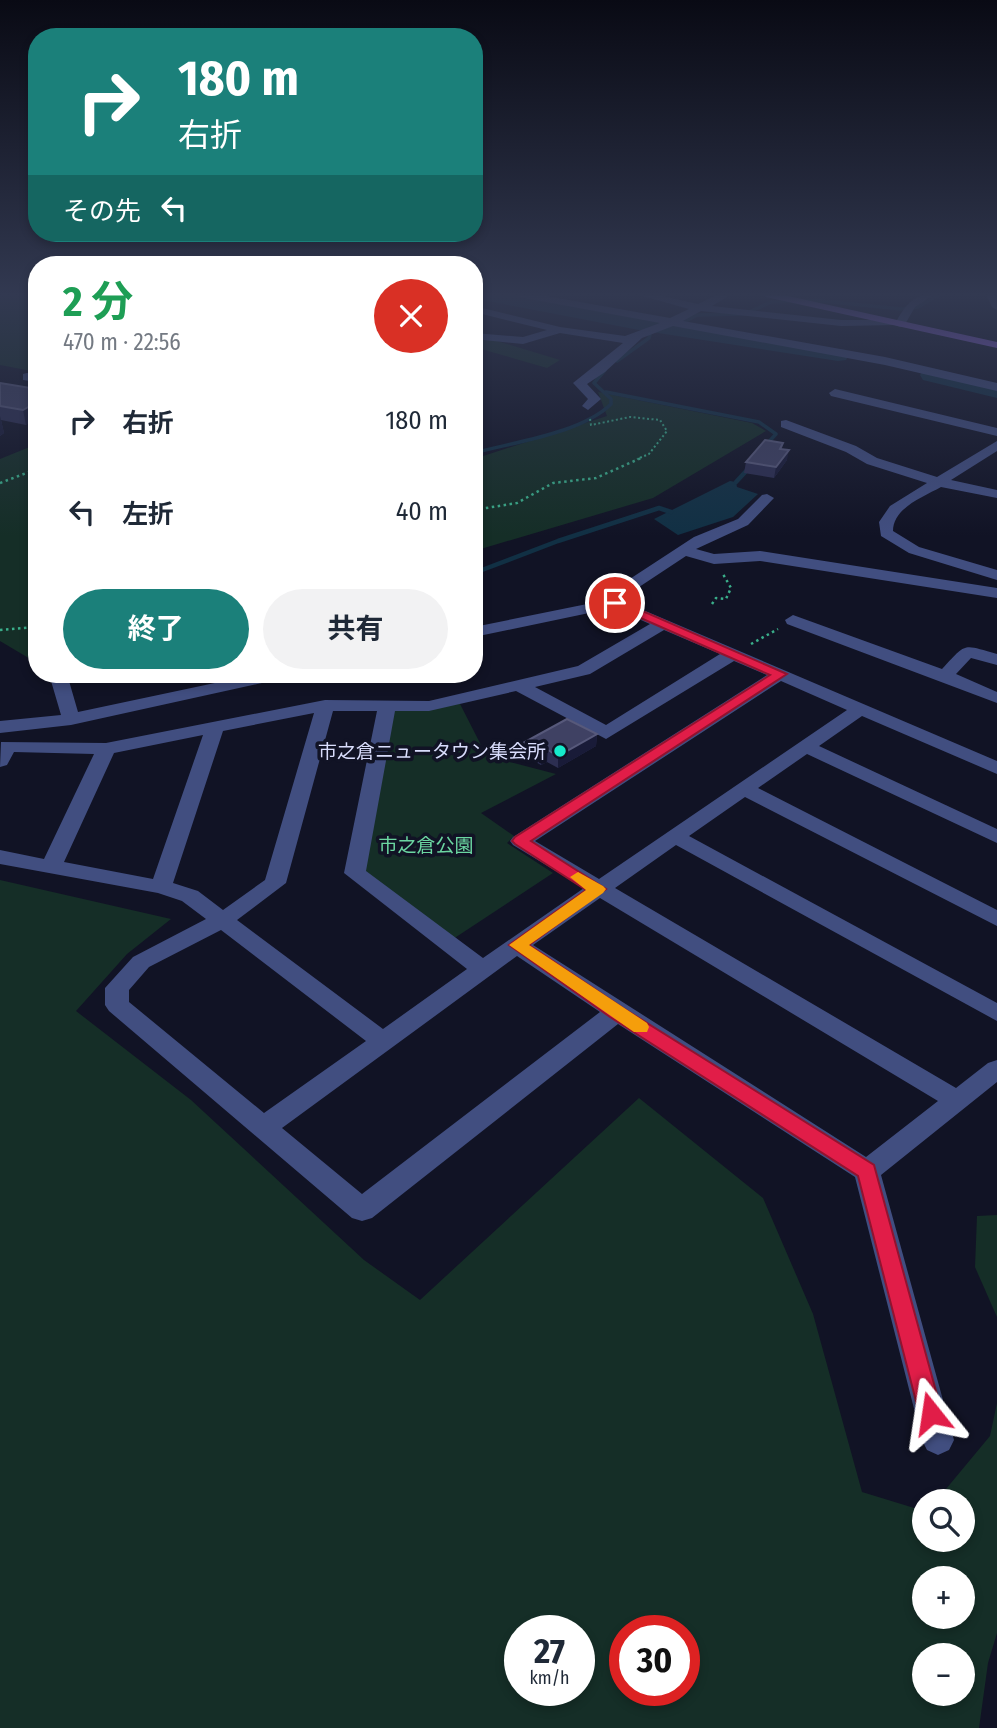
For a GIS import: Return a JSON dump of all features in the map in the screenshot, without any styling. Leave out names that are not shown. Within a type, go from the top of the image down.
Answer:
[{"type":"street","points":[[588,406],[595,399],[579,383],[592,375]]},
{"type":"street","points":[[944,375],[997,387]]},
{"type":"street","points":[[835,393],[997,432]]},
{"type":"street","points":[[786,424],[851,449],[872,461],[939,482],[997,495]]},
{"type":"street","points":[[997,445],[895,509],[886,522],[886,533],[896,541],[924,553],[997,575]]},
{"type":"street","points":[[483,630],[497,621],[621,592],[699,540],[743,522],[767,498]]},
{"type":"street","points":[[684,551],[714,559],[760,556],[997,593]]},
{"type":"street","points":[[913,581],[911,565],[924,553]]},
{"type":"street","points":[[483,631],[615,603],[997,768]]},
{"type":"street","points":[[793,620],[997,698]]},
{"type":"street","points":[[0,761],[8,746],[106,749],[325,705],[429,706],[584,670],[664,623]]},
{"type":"street","points":[[945,676],[968,651],[997,660]]},
{"type":"street","points":[[520,686],[606,733],[734,653]]},
{"type":"street","points":[[780,674],[520,841],[956,1100]]},
{"type":"street","points":[[61,683],[71,719]]},
{"type":"street","points":[[0,727],[71,719],[238,683]]},
{"type":"street","points":[[387,704],[355,873],[483,970]]},
{"type":"street","points":[[325,705],[275,883],[223,919],[141,962],[117,988],[117,1005],[362,1210],[617,1012]]},
{"type":"street","points":[[264,1127],[517,945],[860,709]]},
{"type":"street","points":[[161,887],[215,727]]},
{"type":"street","points":[[805,746],[997,837]]},
{"type":"street","points":[[51,867],[106,749]]},
{"type":"street","points":[[743,788],[997,919]]},
{"type":"street","points":[[674,836],[997,1013]]},
{"type":"street","points":[[0,857],[161,887],[190,895],[383,1041]]},
{"type":"street","points":[[517,945],[867,1171],[938,1440]]},
{"type":"street","points":[[867,1171],[997,1069]]},
{"type":"path","points":[[483,509],[517,503],[553,484],[596,478],[649,454],[667,432],[660,420],[630,417],[591,425],[588,406]]},
{"type":"path","points":[[0,483],[28,472]]},
{"type":"path","points":[[712,604],[716,598],[726,599],[731,588],[727,578],[712,563],[714,559]]},
{"type":"path","points":[[734,653],[793,620]]},
{"type":"path","points":[[0,630],[28,628]]},
{"type":"green space","points":[[598,392],[752,423],[766,431],[653,498],[483,548],[483,456],[607,416]]},
{"type":"green space","points":[[28,448],[28,658],[0,641],[0,459]]},
{"type":"green space","name":"市之倉公園","points":[[458,700],[482,747],[510,762],[556,774],[481,813],[514,836],[507,843],[553,873],[447,943],[355,873],[387,704]]},
{"type":"green space","points":[[0,880],[171,919],[127,954],[76,1011],[191,1100],[364,1260],[420,1300],[639,1098],[763,1198],[813,1314],[862,1492],[912,1507],[912,1552],[975,1552],[975,1489],[946,1489],[990,1436],[997,1403],[997,1633],[988,1663],[979,1728],[0,1728]]},
{"type":"green space","points":[[997,1215],[997,1317],[975,1267],[977,1216]]},
{"type":"water","points":[[730,481],[736,482],[737,487],[758,494],[733,517],[678,535],[654,519]]},
{"type":"building","points":[[0,383],[28,388],[28,407],[23,410],[0,406]]},
{"type":"building","points":[[765,440],[783,443],[780,449],[789,450],[776,467],[746,462]]},
{"type":"building","points":[[567,719],[597,734],[558,756],[548,750],[541,753],[523,743]]},
{"type":"waterway","points":[[483,451],[565,429],[598,414],[611,404],[611,399],[594,383],[601,375]]},
{"type":"waterway","points":[[931,375],[997,391]]},
{"type":"waterway","points":[[606,392],[759,422],[776,434],[766,445]]},
{"type":"waterway","points":[[736,482],[749,468]]},
{"type":"waterway","points":[[483,570],[558,541],[659,508],[671,512]]},
{"type":"slow traffic","points":[[578,877],[598,889],[517,945],[640,1027]]},
{"type":"place","name":"市之倉ニュータウン集会所","points":[[560,751]]},
{"type":"route","points":[[615,603],[780,674],[520,841],[598,889],[517,945],[867,1171],[931,1413]]}]
